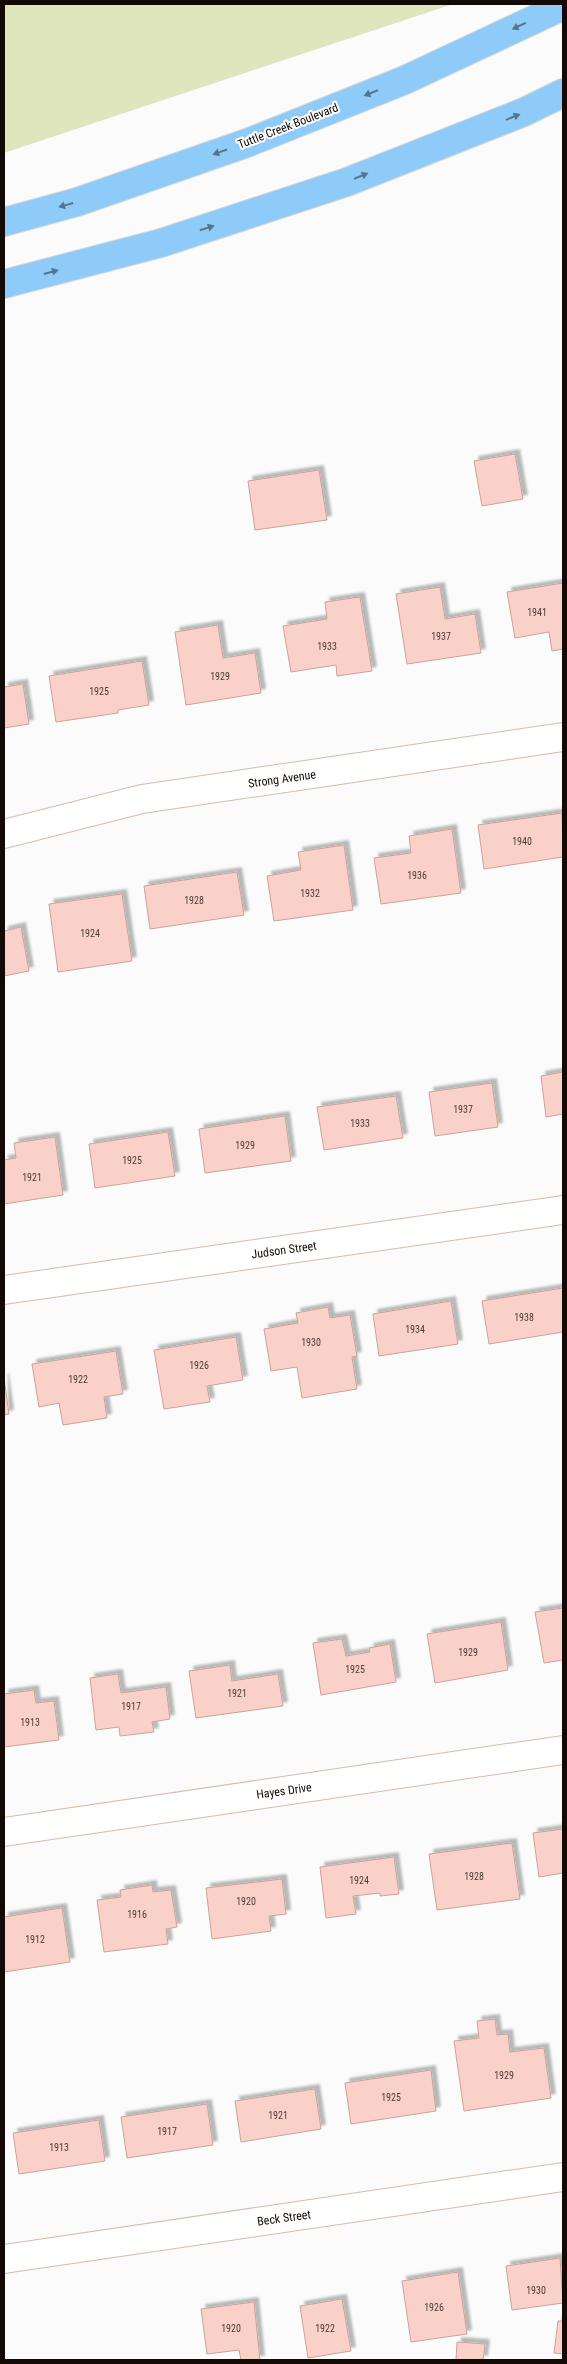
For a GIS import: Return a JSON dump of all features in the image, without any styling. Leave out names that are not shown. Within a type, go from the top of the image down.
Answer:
[{"type":"highway","name":"Tuttle Creek Boulevard","points":[[4,222],[77,202],[256,139],[405,80],[563,6]]},
{"type":"highway","points":[[4,284],[161,243],[347,182],[524,112],[563,94]]},
{"type":"street","name":"Strong Avenue","points":[[4,834],[142,799],[563,737]]},
{"type":"street","name":"Judson Street","points":[[4,1290],[563,1210]]},
{"type":"street","name":"Hayes Drive","points":[[4,1832],[563,1750]]},
{"type":"street","name":"Beck Street","points":[[4,2259],[563,2177]]},
{"type":"green space","points":[[4,4],[453,4],[4,153]]},
{"type":"building","points":[[515,454],[523,499],[482,506],[474,461]]},
{"type":"building","points":[[319,470],[327,520],[255,530],[248,481]]},
{"type":"building","points":[[563,583],[563,649],[552,651],[549,632],[515,638],[507,592]]},
{"type":"building","points":[[440,587],[445,619],[475,614],[481,653],[407,664],[396,594]]},
{"type":"building","points":[[360,597],[372,671],[337,676],[336,665],[291,672],[283,626],[327,619],[325,602]]},
{"type":"building","points":[[218,625],[223,658],[255,653],[261,693],[186,705],[175,632]]},
{"type":"building","points":[[142,661],[149,705],[118,710],[118,713],[56,722],[49,676]]},
{"type":"building","points":[[23,684],[29,724],[4,728],[4,687]]},
{"type":"building","points":[[562,813],[563,857],[484,869],[478,825]]},
{"type":"building","points":[[452,829],[461,893],[381,904],[374,858],[411,853],[409,836]]},
{"type":"building","points":[[344,845],[353,910],[274,921],[267,876],[301,870],[298,852]]},
{"type":"building","points":[[237,872],[244,915],[150,929],[144,886]]},
{"type":"building","points":[[122,894],[132,961],[58,972],[49,904]]},
{"type":"building","points":[[21,927],[29,971],[4,976],[4,931]]},
{"type":"building","points":[[563,1072],[563,1114],[546,1117],[541,1076]]},
{"type":"building","points":[[492,1083],[498,1127],[435,1136],[429,1092]]},
{"type":"building","points":[[396,1096],[403,1138],[324,1150],[317,1107]]},
{"type":"building","points":[[285,1116],[291,1161],[205,1173],[199,1129]]},
{"type":"building","points":[[168,1132],[175,1176],[95,1188],[89,1144]]},
{"type":"building","points":[[55,1137],[63,1195],[4,1204],[4,1160],[16,1158],[14,1143]]},
{"type":"building","points":[[563,1288],[563,1332],[489,1344],[482,1301]]},
{"type":"building","points":[[451,1301],[458,1344],[379,1356],[373,1314]]},
{"type":"building","points":[[328,1307],[330,1318],[350,1315],[357,1356],[352,1357],[357,1389],[302,1398],[297,1367],[271,1371],[264,1329],[298,1323],[296,1313]]},
{"type":"building","points":[[236,1337],[243,1380],[207,1386],[210,1402],[164,1409],[154,1350]]},
{"type":"building","points":[[116,1351],[123,1394],[104,1397],[107,1418],[63,1425],[59,1403],[39,1407],[32,1364]]},
{"type":"building","points":[[4,1378],[9,1414],[4,1415]]},
{"type":"building","points":[[563,1608],[563,1660],[544,1663],[535,1612]]},
{"type":"building","points":[[501,1622],[508,1670],[435,1683],[427,1634]]},
{"type":"building","points":[[342,1639],[346,1656],[370,1652],[369,1648],[390,1644],[396,1682],[321,1695],[313,1643]]},
{"type":"building","points":[[230,1665],[232,1681],[278,1674],[283,1706],[196,1718],[189,1671]]},
{"type":"building","points":[[118,1674],[121,1693],[166,1687],[170,1719],[152,1722],[154,1732],[120,1736],[119,1727],[96,1730],[90,1678]]},
{"type":"building","points":[[34,1690],[36,1703],[54,1701],[59,1740],[4,1747],[4,1694]]},
{"type":"building","points":[[563,1829],[563,1873],[539,1877],[533,1833]]},
{"type":"building","points":[[512,1843],[520,1899],[437,1910],[429,1854]]},
{"type":"building","points":[[394,1857],[399,1894],[380,1896],[380,1893],[353,1896],[356,1914],[326,1918],[320,1867]]},
{"type":"building","points":[[282,1879],[286,1914],[269,1916],[271,1931],[212,1939],[206,1888]]},
{"type":"building","points":[[152,1885],[153,1892],[171,1890],[177,1927],[166,1929],[168,1944],[104,1952],[97,1900],[121,1897],[120,1890]]},
{"type":"building","points":[[62,1908],[70,1962],[4,1972],[4,1917]]},
{"type":"building","points":[[495,2019],[497,2035],[508,2034],[510,2052],[544,2048],[551,2098],[464,2111],[454,2041],[479,2038],[477,2021]]},
{"type":"building","points":[[431,2070],[436,2111],[351,2124],[345,2083]]},
{"type":"building","points":[[315,2089],[321,2129],[241,2142],[235,2101]]},
{"type":"building","points":[[207,2104],[213,2145],[127,2158],[121,2117]]},
{"type":"building","points":[[99,2120],[105,2161],[19,2174],[13,2133]]},
{"type":"building","points":[[560,2258],[563,2303],[512,2310],[506,2266]]},
{"type":"building","points":[[458,2272],[467,2334],[411,2342],[402,2281]]},
{"type":"building","points":[[342,2299],[351,2351],[308,2358],[300,2306]]},
{"type":"building","points":[[254,2302],[260,2360],[241,2360],[239,2350],[207,2354],[201,2309]]},
{"type":"building","points":[[558,2321],[563,2321],[563,2354],[554,2353]]},
{"type":"building","points":[[457,2342],[485,2344],[483,2360],[456,2360]]}]
